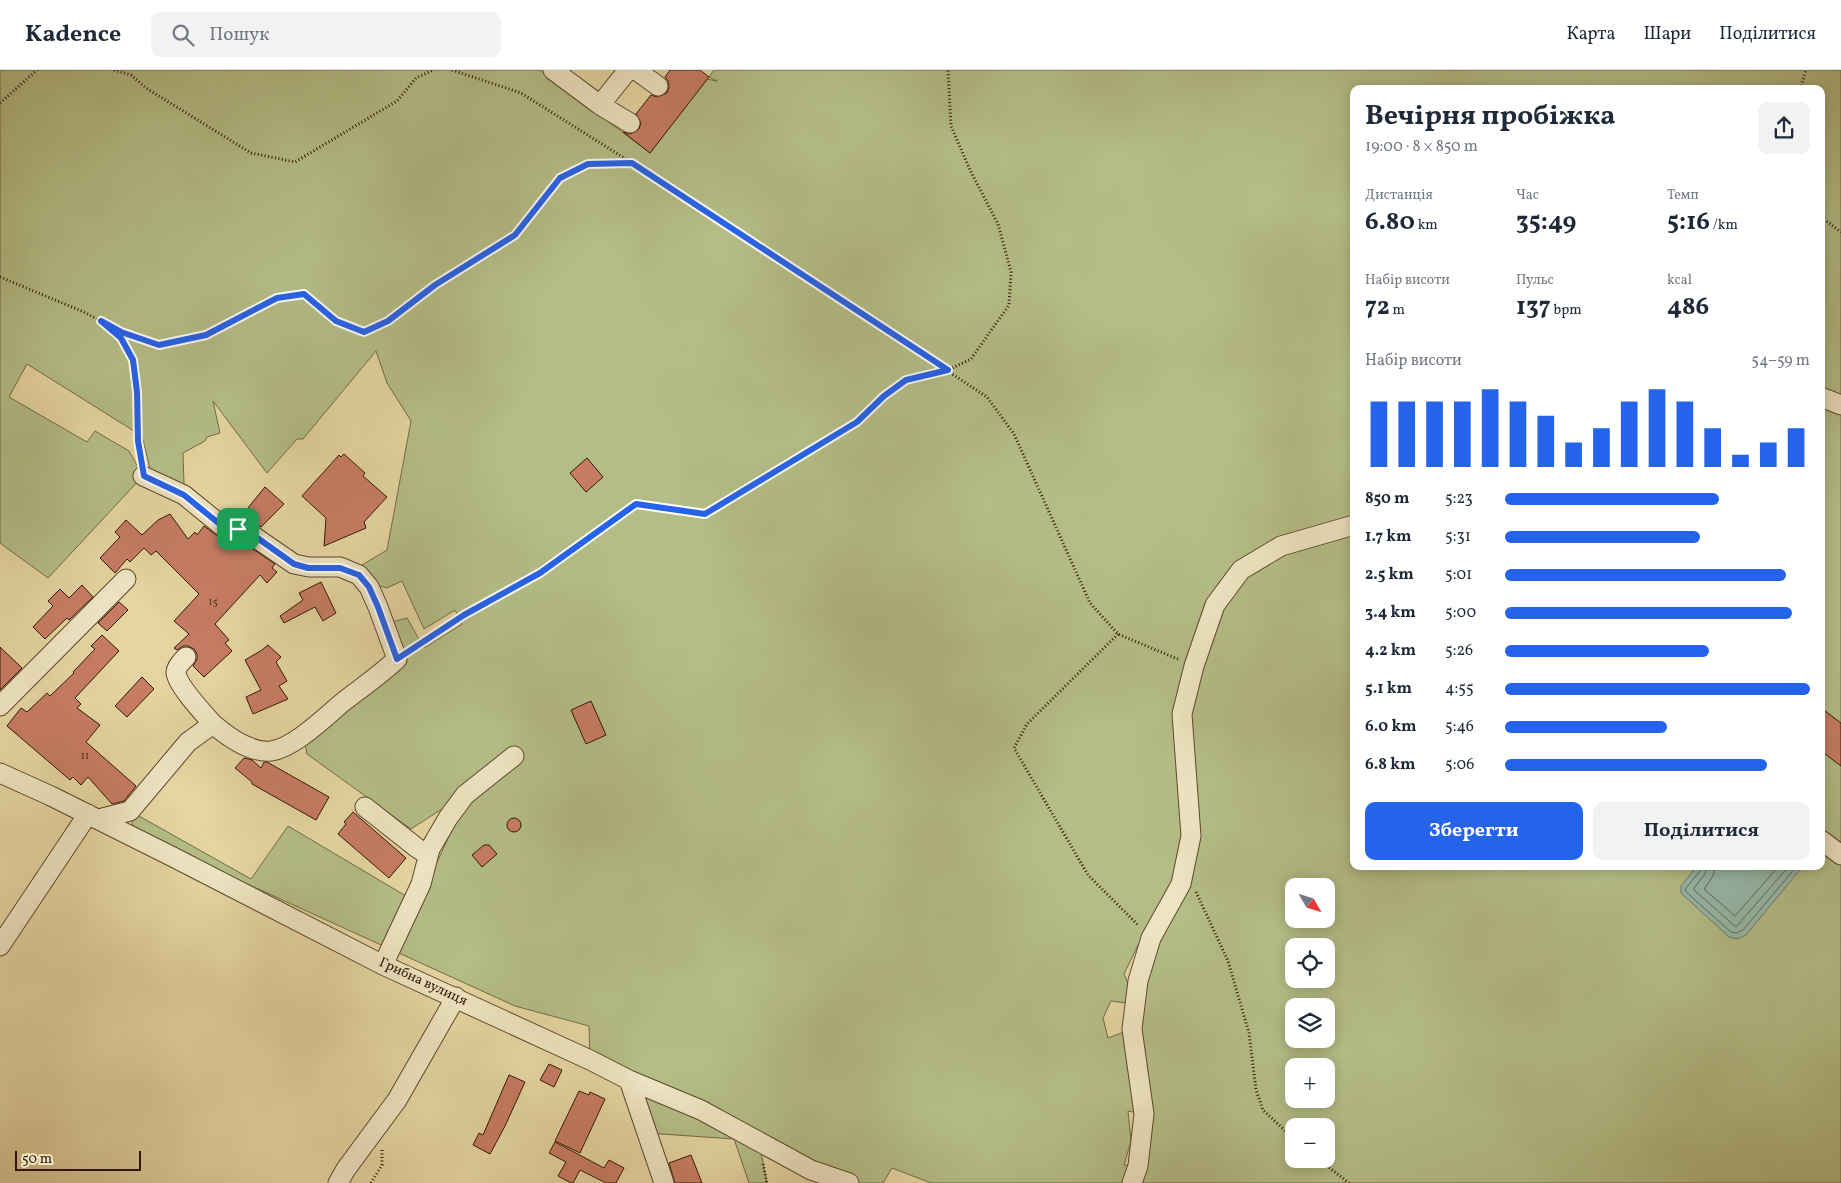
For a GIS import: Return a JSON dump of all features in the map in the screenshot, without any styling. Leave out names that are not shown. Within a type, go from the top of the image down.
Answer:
[{"type":"street","points":[[553,70],[600,105],[630,123]]},
{"type":"street","points":[[600,105],[628,70]]},
{"type":"street","points":[[636,70],[658,86]]},
{"type":"street","points":[[1825,399],[1841,405]]},
{"type":"street","points":[[144,476],[184,495],[222,526],[249,532],[294,564],[308,568],[340,568],[359,575],[369,587],[397,659],[303,734],[280,749],[267,751],[253,748],[224,734],[213,724],[188,694],[177,675],[177,668],[186,657]]},
{"type":"street","points":[[1132,1183],[1138,1166],[1144,1114],[1132,1030],[1138,981],[1151,938],[1181,884],[1191,836],[1182,714],[1194,666],[1215,605],[1242,570],[1281,546],[1350,526]]},
{"type":"street","points":[[0,706],[126,579]]},
{"type":"street","points":[[0,946],[94,817],[130,811],[188,742],[213,724]]},
{"type":"street","points":[[383,965],[421,884],[433,843],[460,801],[514,756]]},
{"type":"street","name":"Грибна вулиця","points":[[0,773],[132,836],[383,965],[629,1080],[701,1110],[811,1170],[849,1183]]},
{"type":"street","points":[[365,807],[428,855]]},
{"type":"street","points":[[130,811],[132,836]]},
{"type":"street","points":[[1825,843],[1841,855]]},
{"type":"street","points":[[338,1183],[346,1169],[397,1100],[456,998]]},
{"type":"street","points":[[629,1080],[664,1183]]},
{"type":"path","points":[[0,103],[37,70]]},
{"type":"path","points":[[114,70],[131,75]]},
{"type":"path","points":[[126,70],[146,88],[251,153],[295,162],[397,101],[416,78],[434,70]]},
{"type":"path","points":[[452,70],[521,94],[632,163],[987,397],[1014,434],[1090,603],[1118,634],[1194,666]]},
{"type":"path","points":[[397,659],[464,615],[540,573],[636,504],[705,514],[857,422],[884,396],[906,380],[948,370],[971,359],[1009,305],[1011,272],[998,224],[970,170],[951,126],[948,70]]},
{"type":"path","points":[[1801,85],[1806,70]]},
{"type":"path","points":[[0,277],[84,312],[121,332],[159,345],[206,335],[277,298],[304,294],[336,321],[364,332],[388,321],[435,285],[515,235],[560,178],[588,164],[632,163]]},
{"type":"path","points":[[1825,220],[1841,232]]},
{"type":"path","points":[[101,321],[121,338],[133,360],[137,392],[138,441],[144,476]]},
{"type":"path","points":[[1118,634],[1027,724],[1014,748],[1088,875],[1151,938]]},
{"type":"path","points":[[1184,869],[1228,961],[1249,1033],[1256,1090],[1263,1110],[1285,1131]]},
{"type":"path","points":[[1330,1168],[1349,1183]]},
{"type":"green space","points":[[0,70],[540,70],[650,153],[707,79],[717,81],[709,77],[714,70],[1841,70],[1841,1183],[931,1183],[892,1168],[883,1183],[849,1183],[759,1142],[767,1183],[749,1183],[734,1139],[647,1133],[637,1104],[650,1089],[590,1060],[589,1026],[515,1006],[243,882],[133,827],[130,811],[251,879],[288,826],[406,896],[419,901],[470,791],[411,829],[307,754],[303,734],[392,664],[407,657],[397,659],[384,624],[407,618],[424,648],[462,624],[455,610],[424,629],[402,581],[387,588],[365,582],[352,571],[387,550],[411,421],[387,383],[376,351],[303,439],[297,439],[267,473],[213,401],[220,433],[207,437],[205,441],[183,453],[184,484],[151,473],[142,436],[27,364],[9,397],[87,442],[95,431],[129,451],[143,476],[48,578],[0,543]],"holes":[[[1151,939],[1132,1029],[1108,1038],[1103,1018],[1111,1001],[1126,1003],[1129,986],[1124,974],[1138,945]],[[1128,1111],[1143,1114],[1138,1166],[1124,1165],[1131,1141]]]},
{"type":"water","points":[[1694,870],[1800,870],[1746,935],[1738,939],[1729,937],[1681,893],[1681,886]]},
{"type":"building","points":[[670,70],[700,70],[709,77],[650,153],[623,132],[630,134],[639,129],[641,123],[636,114],[651,95],[657,97],[667,93],[669,87],[665,77]]},
{"type":"building","points":[[344,454],[365,473],[363,476],[387,497],[364,522],[366,528],[324,546],[326,518],[302,496],[339,455],[341,457]]},
{"type":"building","points":[[587,458],[603,477],[586,492],[570,473]]},
{"type":"building","points":[[265,487],[284,504],[261,527],[252,522],[239,519]]},
{"type":"building","points":[[170,514],[188,539],[195,532],[197,535],[204,526],[230,545],[228,539],[244,543],[275,564],[272,568],[277,572],[267,583],[260,575],[215,624],[229,640],[225,643],[232,651],[204,677],[193,666],[197,659],[194,649],[188,646],[183,646],[177,650],[174,648],[189,634],[174,621],[199,594],[156,551],[151,555],[144,548],[130,562],[127,559],[115,573],[100,558],[120,537],[115,532],[126,520],[142,535],[158,520]]},
{"type":"building","points":[[321,582],[336,613],[323,621],[315,607],[284,623],[280,616],[303,600],[299,593]]},
{"type":"building","points":[[82,585],[93,597],[69,620],[67,618],[45,639],[33,627],[53,606],[48,601],[60,589],[69,598]]},
{"type":"building","points":[[119,602],[128,610],[107,631],[98,623]]},
{"type":"building","points":[[102,635],[119,651],[75,698],[81,704],[77,708],[100,725],[86,742],[136,786],[124,801],[112,804],[88,777],[81,785],[73,777],[70,780],[7,726],[21,708],[27,712],[47,693],[50,696],[95,649],[91,646]]},
{"type":"building","points":[[268,645],[281,657],[276,662],[287,681],[279,686],[288,699],[253,714],[246,697],[261,690],[245,660]]},
{"type":"building","points":[[0,647],[22,668],[0,690]]},
{"type":"building","points":[[142,677],[154,689],[127,717],[115,706]]},
{"type":"building","points":[[591,701],[606,735],[586,744],[571,710]]},
{"type":"building","points":[[1825,711],[1841,723],[1841,766],[1825,754]]},
{"type":"building","points":[[244,758],[252,760],[261,768],[264,762],[267,762],[329,797],[316,820],[252,784],[235,768]]},
{"type":"building","points":[[353,812],[406,858],[389,878],[338,834],[346,824],[344,822]]},
{"type":"building","points":[[511,818],[517,818],[521,825],[517,832],[511,832],[507,828],[507,822]]},
{"type":"building","points":[[484,845],[489,845],[497,854],[482,867],[472,855]]},
{"type":"building","points":[[549,1064],[562,1070],[554,1087],[540,1080]]},
{"type":"building","points":[[509,1075],[525,1082],[490,1154],[473,1145],[479,1133],[483,1135]]},
{"type":"building","points":[[579,1091],[589,1095],[590,1092],[605,1099],[580,1153],[555,1141]]},
{"type":"building","points":[[555,1142],[604,1168],[609,1160],[624,1168],[616,1183],[606,1183],[580,1170],[573,1183],[571,1183],[558,1176],[566,1162],[549,1153]]},
{"type":"building","points":[[691,1155],[702,1183],[675,1183],[669,1163]]},
{"type":"route","points":[[632,163],[948,370],[906,380],[884,396],[857,422],[705,514],[636,504],[540,573],[464,615],[397,659],[369,587],[359,575],[340,568],[308,568],[294,564],[254,535],[238,529],[222,526],[184,495],[144,476],[138,441],[137,392],[133,360],[121,338],[101,321],[121,332],[159,345],[206,335],[277,298],[304,294],[336,321],[364,332],[388,321],[435,285],[515,235],[560,178],[588,164],[632,163]]}]
